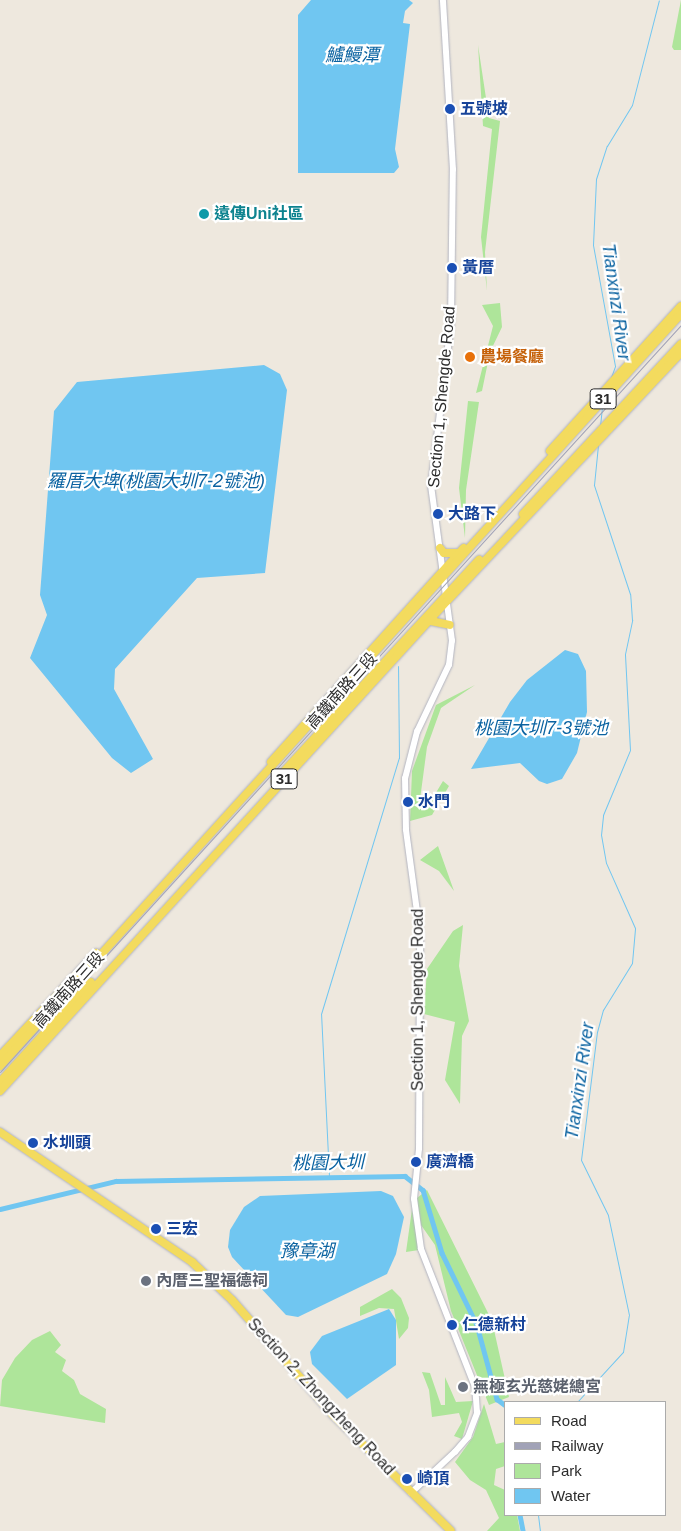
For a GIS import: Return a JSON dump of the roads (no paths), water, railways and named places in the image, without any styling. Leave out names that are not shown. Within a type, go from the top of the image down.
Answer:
[{"type":"main road","name":"高鐵南路三段","points":[[0,1056],[446,573],[681,306]]},
{"type":"main road","name":"高鐵南路三段","points":[[636,359],[681,314]]},
{"type":"main road","name":"高鐵南路三段","points":[[0,1082],[436,606],[447,598],[570,469],[636,397],[681,344]]},
{"type":"main road","name":"高鐵南路三段","points":[[636,397],[681,353]]},
{"type":"main road","name":"高鐵南路三段","points":[[0,1066],[337,697],[424,600],[460,553],[568,434]]},
{"type":"main road","name":"高鐵南路三段","points":[[0,1091],[431,621],[462,577],[570,469]]},
{"type":"main road","points":[[440,548],[454,556],[460,553]]},
{"type":"main road","points":[[446,573],[462,577]]},
{"type":"main road","points":[[424,600],[432,599],[436,606]]},
{"type":"main road","points":[[431,621],[450,625]]},
{"type":"main road","points":[[316,712],[337,697]]},
{"type":"main road","points":[[103,952],[111,936]]},
{"type":"main road","name":"Section 2, Zhongzheng Road","points":[[0,1132],[192,1262],[232,1300],[333,1415],[450,1531]]},
{"type":"street","name":"Section 1, Shengde Road","points":[[411,1493],[468,1437],[477,1413],[475,1387],[421,1249],[414,1199],[418,1173],[420,934],[406,830],[405,779],[417,732],[449,665],[450,625],[446,573],[440,548],[431,486],[451,324],[453,170],[443,0]]},
{"type":"water","name":"鱸鰻潭","points":[[311,0],[409,0],[413,3],[405,11],[403,23],[410,24],[395,149],[399,167],[394,173],[298,173],[298,15]]},
{"type":"water","name":"羅厝大埤(桃園大圳7-2號池)","points":[[264,365],[280,374],[287,390],[265,573],[197,578],[115,669],[114,689],[153,759],[131,773],[112,758],[30,658],[47,615],[40,595],[54,411],[77,382]]},
{"type":"water","name":"桃園大圳7-3號池","points":[[565,650],[578,654],[586,671],[587,712],[577,753],[562,779],[547,784],[539,781],[520,763],[471,769],[510,702],[527,680]]},
{"type":"water","name":"豫章湖","points":[[381,1191],[393,1196],[404,1217],[396,1254],[387,1274],[298,1317],[286,1315],[232,1257],[228,1247],[230,1230],[244,1207],[260,1196]]},
{"type":"water","points":[[389,1309],[396,1320],[396,1365],[347,1399],[312,1364],[310,1352],[322,1336]]},
{"type":"waterway","name":"Tianxinzi River","points":[[610,380],[615,366],[593,245],[596,179],[607,146],[632,105],[659,0]]},
{"type":"waterway","name":"Tianxinzi River","points":[[600,426],[602,407]]},
{"type":"waterway","name":"Tianxinzi River","points":[[578,1401],[623,1352],[629,1315],[608,1215],[581,1160],[597,1032],[603,1010],[632,963],[635,928],[606,863],[601,835],[603,815],[630,750],[625,654],[632,620],[630,594],[594,485],[598,445]]},
{"type":"waterway","points":[[329,1176],[321,1014],[399,758],[398,666]]},
{"type":"waterway","name":"桃園大圳","points":[[0,1209],[116,1181],[405,1176],[423,1190],[442,1253],[477,1325],[497,1399],[503,1404]]},
{"type":"waterway","name":"桃園大圳","points":[[520,1516],[523,1531]]},
{"type":"waterway","name":"Tianxinzi River","points":[[538,1516],[540,1531]]},
{"type":"railway","points":[[0,1072],[681,325]]},
{"type":"place","name":"五號坡","points":[[450,109]]},
{"type":"place","name":"遠傳Uni社區","points":[[204,214]]},
{"type":"place","name":"黃厝","points":[[452,268]]},
{"type":"place","name":"農場餐廳","points":[[470,357]]},
{"type":"place","name":"大路下","points":[[438,514]]},
{"type":"place","name":"水門","points":[[408,802]]},
{"type":"place","name":"水圳頭","points":[[33,1143]]},
{"type":"place","name":"廣濟橋","points":[[416,1162]]},
{"type":"place","name":"三宏","points":[[156,1229]]},
{"type":"place","name":"內厝三聖福德祠","points":[[146,1281]]},
{"type":"place","name":"仁德新村","points":[[452,1325]]},
{"type":"place","name":"無極玄光慈姥總宮","points":[[463,1387]]},
{"type":"place","name":"崎頂","points":[[407,1479]]}]
